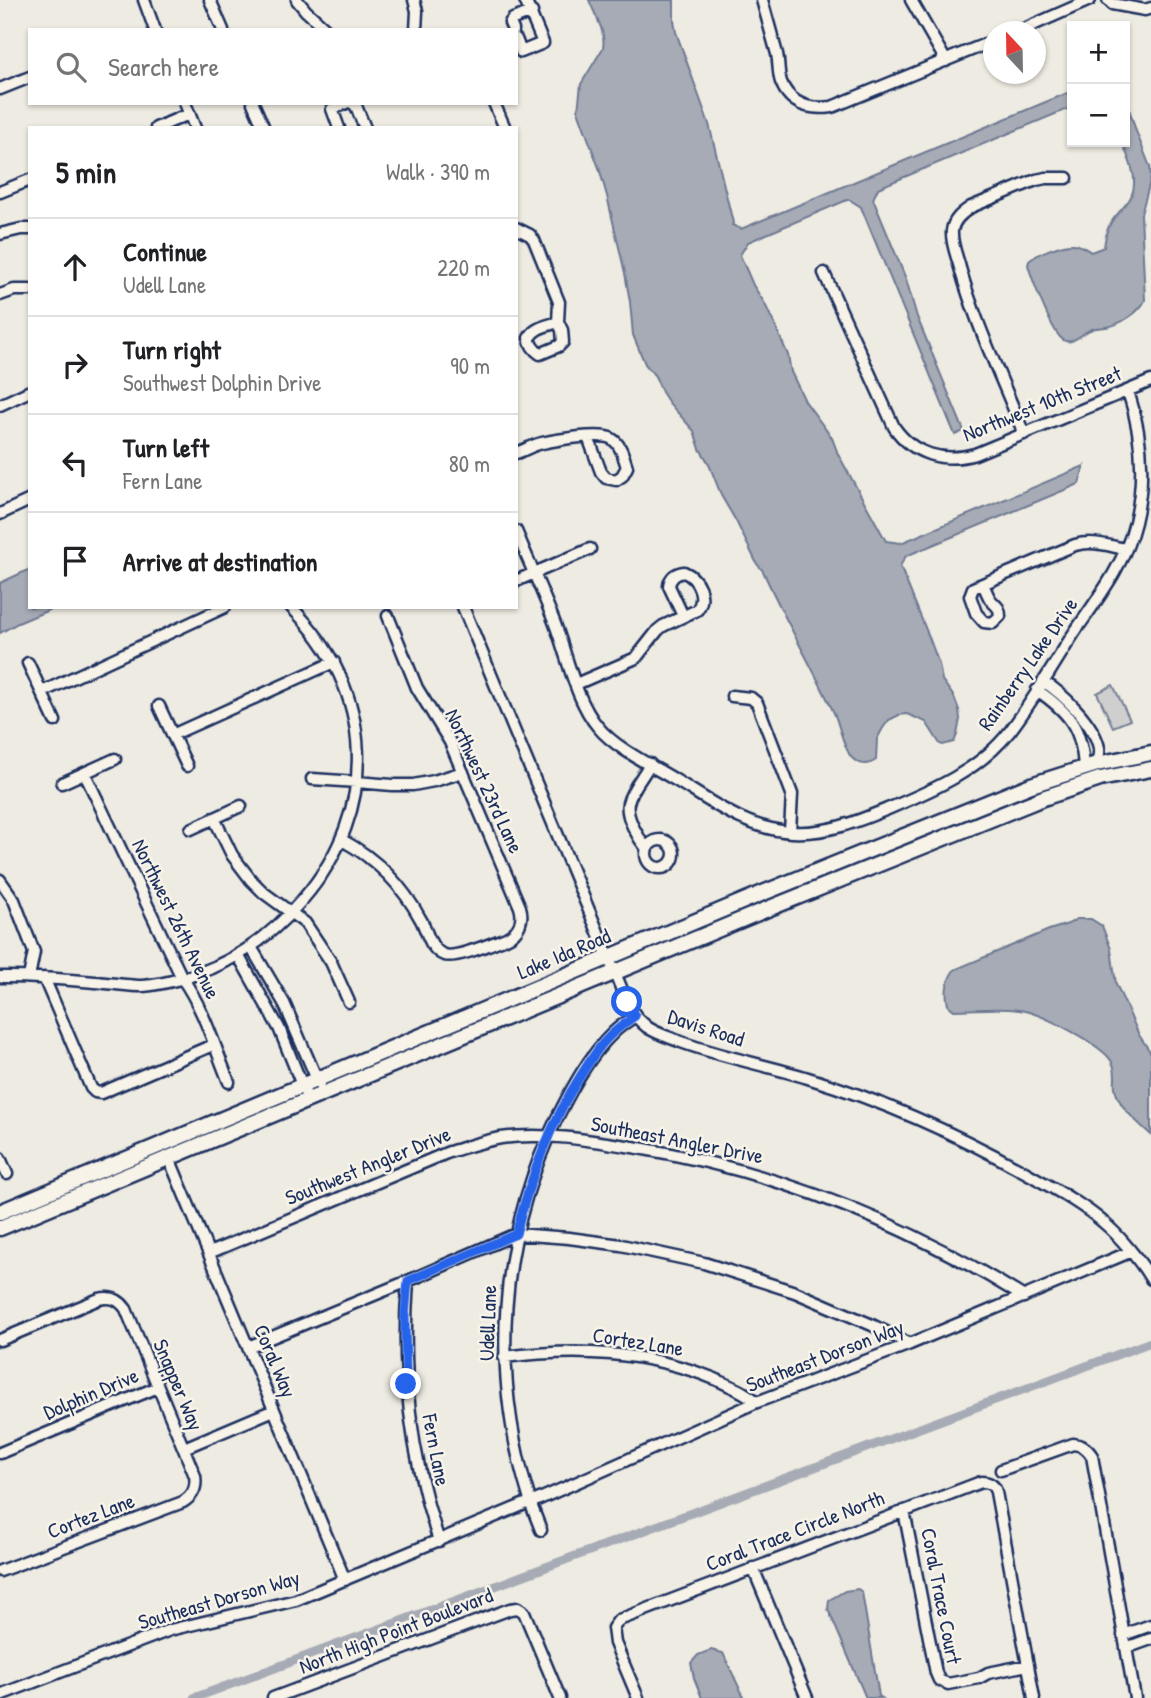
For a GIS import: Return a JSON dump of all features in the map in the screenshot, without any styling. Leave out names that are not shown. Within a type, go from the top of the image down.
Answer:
[{"type":"street","points":[[145,0],[150,28]]},
{"type":"street","points":[[210,0],[222,28]]},
{"type":"street","points":[[298,0],[325,28]]},
{"type":"street","points":[[414,0],[417,11],[416,28]]},
{"type":"street","points":[[518,44],[521,51],[543,43],[525,0]]},
{"type":"street","points":[[762,0],[782,84],[798,103],[817,109],[832,107],[983,45]]},
{"type":"street","points":[[911,0],[946,61]]},
{"type":"street","points":[[1042,21],[1090,0]]},
{"type":"street","points":[[1108,0],[1112,4],[1145,10],[1151,8]]},
{"type":"street","points":[[512,28],[510,23],[513,19],[532,12]]},
{"type":"street","points":[[0,89],[28,78]]},
{"type":"street","points":[[186,105],[194,126]]},
{"type":"street","points":[[254,105],[263,126]]},
{"type":"street","points":[[339,126],[332,109],[341,105]]},
{"type":"street","points":[[355,105],[364,126]]},
{"type":"street","points":[[495,105],[501,126]]},
{"type":"street","points":[[161,126],[190,114]]},
{"type":"street","points":[[1024,434],[974,309],[953,241],[952,229],[962,213],[971,207],[1036,180],[1067,178]]},
{"type":"street","points":[[0,192],[28,181]]},
{"type":"street","points":[[0,234],[28,229]]},
{"type":"street","points":[[518,229],[534,240],[559,302],[558,322]]},
{"type":"street","name":"Northwest 10th Street","points":[[824,273],[894,428],[914,448],[935,457],[964,457],[975,454],[1151,381]]},
{"type":"street","points":[[0,295],[25,289]]},
{"type":"street","name":"Rainberry Lake Drive","points":[[518,536],[556,626],[566,660],[588,713],[612,741],[747,822],[790,832],[821,831],[846,826],[944,784],[978,761],[1009,733],[1118,567],[1138,509],[1142,471],[1140,436],[1128,391]]},
{"type":"street","points":[[0,405],[28,392]]},
{"type":"street","points":[[518,452],[542,443],[588,437],[610,437],[620,448],[627,467],[622,476],[616,480],[606,478],[601,472],[588,437]]},
{"type":"street","points":[[0,514],[28,501]]},
{"type":"street","points":[[983,584],[1081,543],[1126,549]]},
{"type":"street","points":[[518,580],[590,549]]},
{"type":"street","points":[[42,692],[221,609]]},
{"type":"street","points":[[0,977],[144,986],[182,978],[204,971],[251,947],[292,912],[320,879],[342,839],[349,818],[357,782],[358,747],[351,703],[334,662],[308,624],[293,609]]},
{"type":"street","points":[[464,609],[635,1016]]},
{"type":"street","name":"Northwest 23rd Lane","points":[[342,839],[366,855],[398,885],[416,911],[437,951],[448,956],[458,955],[508,937],[520,924],[520,907],[463,772],[450,742],[417,688],[388,616]]},
{"type":"street","points":[[576,684],[636,658],[658,630],[683,616]]},
{"type":"street","points":[[172,735],[334,662]]},
{"type":"street","points":[[28,663],[55,721]]},
{"type":"street","points":[[1043,681],[1064,696],[1078,711],[1099,748],[1086,776],[1064,790]]},
{"type":"street","points":[[1037,690],[1058,705],[1074,727],[1090,766]]},
{"type":"street","points":[[732,696],[751,698],[757,703],[790,788],[790,832]]},
{"type":"street","points":[[159,706],[187,766]]},
{"type":"street","name":"Lake Ida Road","points":[[0,1212],[1031,785],[1090,766],[1151,753]]},
{"type":"street","points":[[62,783],[116,759]]},
{"type":"street","points":[[647,849],[638,837],[627,809],[630,797],[650,764]]},
{"type":"street","name":"Lake Ida Road","points":[[0,1228],[836,881],[1064,790],[1100,779],[1151,769]]},
{"type":"street","points":[[312,779],[413,785],[463,772]]},
{"type":"street","name":"Northwest 26th Avenue","points":[[85,774],[182,978],[191,990],[229,1082]]},
{"type":"street","points":[[191,829],[241,806]]},
{"type":"street","points":[[214,818],[232,855],[243,870],[264,893],[305,923],[319,942],[349,1002]]},
{"type":"street","points":[[836,881],[842,867],[853,857]]},
{"type":"street","points":[[0,880],[14,900],[34,952],[29,978]]},
{"type":"street","points":[[251,947],[285,1003],[323,1094]]},
{"type":"street","points":[[238,955],[279,1028],[308,1100]]},
{"type":"street","points":[[44,978],[95,1092],[101,1093],[213,1045]]},
{"type":"street","name":"Udell Lane","points":[[541,1530],[519,1463],[509,1412],[504,1357],[506,1295],[516,1234],[531,1180],[548,1137],[575,1085],[604,1042],[635,1016]]},
{"type":"street","name":"Davis Road","points":[[635,1016],[650,1029],[668,1037],[853,1093],[966,1141],[1013,1165],[1085,1209],[1105,1224],[1151,1279]]},
{"type":"street","name":"Southwest Angler Drive","points":[[209,1253],[449,1152],[517,1137],[548,1137]]},
{"type":"street","name":"Southeast Angler Drive","points":[[548,1137],[666,1153],[794,1186],[918,1237],[1024,1297]]},
{"type":"street","points":[[0,1158],[7,1174]]},
{"type":"street","name":"Coral Way","points":[[169,1158],[345,1580]]},
{"type":"street","points":[[248,1347],[516,1234],[621,1245],[704,1263],[804,1296],[910,1344]]},
{"type":"street","name":"Southeast Dorson Way","points":[[0,1695],[170,1630],[290,1602],[439,1541],[757,1402],[910,1344],[1130,1252]]},
{"type":"street","name":"Fern Lane","points":[[408,1281],[405,1349],[410,1418],[422,1485],[439,1541]]},
{"type":"street","name":"Snapper Way","points":[[0,1340],[99,1299],[111,1298],[122,1304],[195,1476],[193,1494]]},
{"type":"street","name":"Cortez Lane","points":[[504,1357],[568,1352],[637,1357],[704,1375],[749,1394],[757,1402]]},
{"type":"street","name":"Dolphin Drive","points":[[0,1453],[158,1387]]},
{"type":"street","points":[[184,1448],[274,1410]]},
{"type":"street","points":[[1001,1470],[1067,1445],[1079,1444],[1092,1456],[1135,1698]]},
{"type":"street","name":"Coral Trace Circle North","points":[[638,1698],[613,1633],[615,1624],[624,1617],[981,1482],[991,1483],[996,1492],[1028,1665]]},
{"type":"street","name":"Cortez Lane","points":[[0,1571],[183,1502],[193,1494]]},
{"type":"street","name":"Coral Trace Court","points":[[904,1511],[939,1680],[948,1684],[1028,1665]]},
{"type":"street","points":[[753,1568],[807,1698]]},
{"type":"street","name":"North High Point Boulevard","points":[[273,1698],[518,1608],[524,1612],[560,1698]]},
{"type":"street","points":[[1124,1635],[1151,1625]]},
{"type":"street","points":[[1126,1648],[1151,1639]]},
{"type":"street","points":[[1028,1665],[1034,1698]]},
{"type":"shaded area","points":[[589,0],[674,0],[676,32],[709,124],[732,225],[741,229],[1067,93],[1067,109],[878,188],[873,199],[906,279],[917,317],[964,431],[955,435],[861,207],[847,200],[748,242],[740,255],[777,330],[788,355],[791,372],[805,401],[832,438],[838,454],[886,541],[901,543],[1084,466],[1079,484],[906,556],[900,566],[939,664],[942,680],[959,710],[960,719],[954,742],[940,744],[926,722],[907,714],[899,715],[889,720],[877,739],[876,760],[864,764],[852,758],[825,695],[763,571],[722,497],[694,431],[669,403],[655,376],[645,364],[633,335],[625,273],[607,196],[578,111],[581,84],[603,48],[601,29]]},
{"type":"shaded area","points":[[1130,112],[1150,167],[1151,178],[1141,214],[1145,300],[1139,309],[1123,321],[1092,329],[1073,340],[1065,341],[1047,315],[1028,265],[1029,261],[1063,245],[1076,244],[1091,252],[1104,247],[1109,226],[1129,200],[1134,186],[1124,147],[1130,147]]},
{"type":"shaded area","points":[[28,570],[28,609],[51,609],[0,633],[0,583]]},
{"type":"shaded area","points":[[1113,685],[1130,720],[1113,727],[1097,693]]},
{"type":"shaded area","points":[[1077,919],[1091,919],[1102,926],[1111,949],[1116,984],[1139,1035],[1151,1053],[1151,1135],[1120,1102],[1115,1088],[1112,1062],[1084,1039],[1028,1012],[1003,1009],[954,1010],[948,1005],[947,987],[954,970]]},
{"type":"shaded area","points":[[858,1589],[862,1592],[879,1696],[882,1698],[866,1698],[828,1609],[829,1600],[845,1591]]},
{"type":"shaded area","points":[[711,1650],[723,1653],[744,1698],[702,1698],[691,1663],[698,1655]]},
{"type":"waterway","points":[[194,1698],[1151,1342]]},
{"type":"route","points":[[406,1384],[405,1315],[408,1281],[516,1234],[531,1180],[560,1112],[604,1042],[635,1016],[627,1002]]}]
